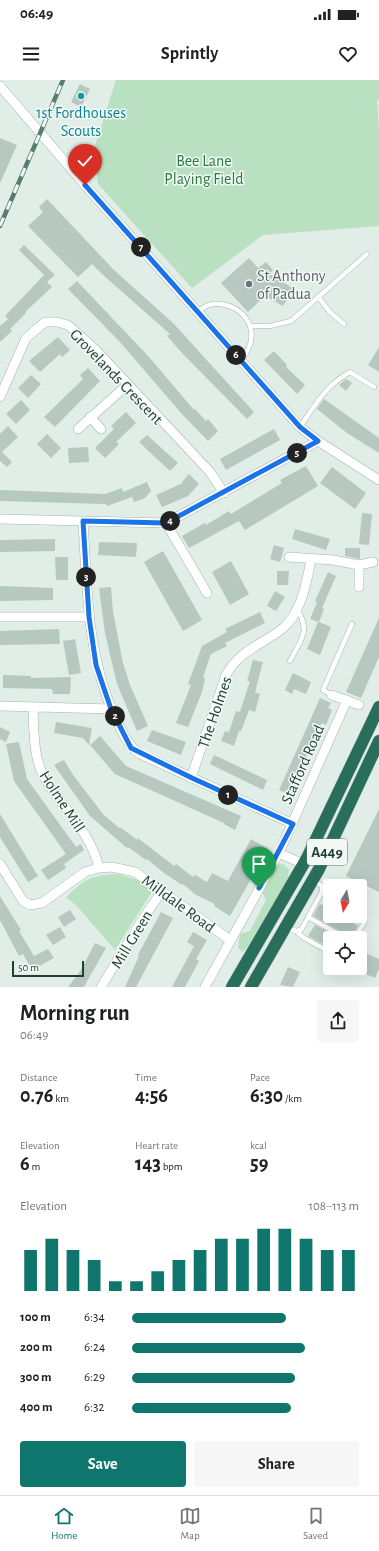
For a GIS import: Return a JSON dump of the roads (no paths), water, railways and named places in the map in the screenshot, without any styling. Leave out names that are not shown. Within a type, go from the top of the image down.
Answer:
[{"type":"highway","name":"A449","points":[[232,987],[303,864],[379,707]]},
{"type":"highway","name":"A449","points":[[250,987],[290,929],[318,883],[338,831],[379,741]]},
{"type":"highway","points":[[303,864],[311,866],[326,840],[338,831]]},
{"type":"street","points":[[0,86],[300,427],[318,441],[379,480]]},
{"type":"street","name":"Grovelands Crescent","points":[[0,397],[26,338],[45,322],[57,322],[74,329],[210,472],[224,493]]},
{"type":"street","points":[[78,429],[127,385]]},
{"type":"street","points":[[90,417],[101,429]]},
{"type":"street","points":[[0,519],[166,523],[318,441]]},
{"type":"street","points":[[83,521],[89,617],[96,665],[111,709],[131,748],[192,778],[293,824]]},
{"type":"street","points":[[166,523],[207,593]]},
{"type":"street","points":[[289,557],[333,560],[360,565],[373,562]]},
{"type":"street","name":"The Holmes","points":[[192,778],[226,675],[232,664],[240,656],[284,628],[297,609],[307,587],[311,559]]},
{"type":"street","points":[[359,587],[360,565]]},
{"type":"street","points":[[0,617],[89,617]]},
{"type":"street","points":[[332,695],[359,705]]},
{"type":"street","name":"Stafford Road","points":[[205,987],[279,853],[347,700]]},
{"type":"street","points":[[0,706],[111,709]]},
{"type":"street","name":"Holme Mill","points":[[33,707],[35,749],[43,776],[84,832],[96,855],[99,868]]},
{"type":"street","points":[[279,853],[303,864]]},
{"type":"street","name":"Milldale Road","points":[[0,864],[23,901],[30,905],[42,903],[85,872],[99,868],[112,867],[135,872],[230,940]]},
{"type":"street","name":"Mill Green","points":[[101,987],[142,920],[162,891]]},
{"type":"lane","points":[[252,326],[270,326],[291,321],[319,298],[367,254]]},
{"type":"lane","points":[[319,298],[330,312],[344,324]]},
{"type":"lane","points":[[198,312],[204,306],[222,304],[233,308],[244,316],[252,326],[253,335],[248,351],[241,360]]},
{"type":"lane","points":[[300,427],[325,390],[350,372],[374,387]]},
{"type":"lane","points":[[290,661],[304,632],[305,626],[297,609]]},
{"type":"lane","points":[[332,695],[323,690],[352,624]]},
{"type":"lane","points":[[318,883],[323,886]]},
{"type":"lane","points":[[290,929],[301,930],[322,892],[318,883]]},
{"type":"lane","points":[[308,917],[333,931]]},
{"type":"lane","points":[[290,929],[323,948]]},
{"type":"railway","points":[[0,226],[63,80]]},
{"type":"place","name":"1st Fordhouses Scouts","points":[[81,96]]},
{"type":"place","name":"St Anthony of Padua","points":[[249,284]]},
{"type":"park label","name":"Bee Lane Playing Field","points":[[204,169]]}]
